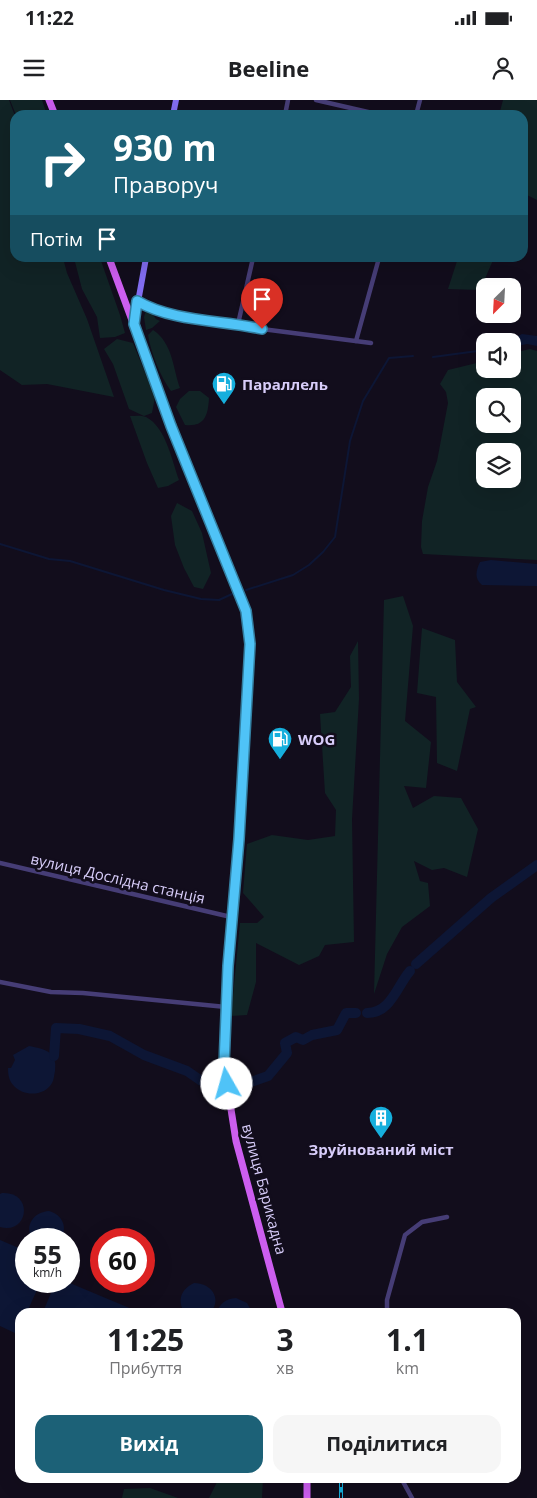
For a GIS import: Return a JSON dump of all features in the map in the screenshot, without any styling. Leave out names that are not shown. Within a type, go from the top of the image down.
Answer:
[{"type":"main road","name":"вулиця Барикадна","points":[[111,262],[171,426],[246,611],[250,644],[239,839],[231,917],[224,1065],[236,1140],[281,1308]]},
{"type":"main road","points":[[306,1498],[307,1483]]},
{"type":"street","points":[[316,100],[359,110]]},
{"type":"street","points":[[134,324],[145,262]]},
{"type":"street","points":[[238,324],[252,262]]},
{"type":"street","points":[[356,341],[377,262]]},
{"type":"street","points":[[137,301],[168,314],[262,329],[371,343]]},
{"type":"street","name":"вулиця Дослідна станція","points":[[0,863],[231,917]]},
{"type":"street","points":[[0,982],[51,992],[83,993],[226,1007]]},
{"type":"street","points":[[387,1308],[387,1300],[405,1236],[422,1222],[447,1217]]},
{"type":"street","points":[[404,1483],[412,1498]]},
{"type":"shaded area","points":[[0,100],[9,100],[13,110],[10,110],[10,262],[64,262],[87,319],[114,397],[47,384],[22,385],[0,370]]},
{"type":"shaded area","points":[[10,100],[42,100],[45,110],[14,110]]},
{"type":"shaded area","points":[[503,100],[537,100],[537,200],[528,196],[528,110],[500,110]]},
{"type":"shaded area","points":[[75,262],[101,262],[125,333],[115,337],[100,338],[97,317],[82,289]]},
{"type":"shaded area","points":[[457,262],[492,262],[485,278],[476,278],[476,290],[448,289]]},
{"type":"shaded area","points":[[147,307],[156,319],[160,321],[152,328],[146,330],[144,317]]},
{"type":"shaded area","points":[[153,330],[165,342],[180,388],[171,391],[160,371],[149,342],[148,335]]},
{"type":"shaded area","points":[[117,339],[133,343],[155,397],[152,413],[144,416],[129,409],[113,364],[104,349]]},
{"type":"shaded area","points":[[530,349],[537,351],[537,560],[423,554],[421,547],[422,521],[428,487],[437,461],[448,403],[446,392],[440,384],[448,370],[476,363],[476,378],[521,378],[521,351]]},
{"type":"shaded area","points":[[189,391],[200,391],[209,398],[209,404],[206,415],[201,422],[185,425],[176,407],[180,399]]},
{"type":"shaded area","points":[[130,416],[146,417],[159,428],[179,480],[168,486],[158,488]]},
{"type":"shaded area","points":[[177,503],[192,511],[202,533],[211,573],[203,589],[194,587],[175,545],[171,516]]},
{"type":"shaded area","points":[[403,596],[413,626],[405,721],[431,742],[426,788],[404,786],[413,808],[434,796],[461,798],[478,829],[467,877],[444,868],[432,870],[414,861],[420,881],[428,883],[430,906],[402,927],[387,954],[374,994],[384,600]]},
{"type":"shaded area","points":[[422,628],[455,640],[457,682],[476,707],[470,709],[457,771],[437,763],[436,697],[417,693]]},
{"type":"shaded area","points":[[358,641],[359,699],[352,819],[354,942],[325,945],[319,956],[299,965],[256,943],[256,982],[247,1015],[231,1016],[240,923],[257,923],[264,917],[243,893],[247,844],[272,835],[308,840],[335,836],[336,810],[325,793],[320,714],[335,712],[351,687],[350,656]]},
{"type":"shaded area","points":[[216,1483],[263,1483],[262,1498],[209,1498]]},
{"type":"shaded area","points":[[150,1488],[178,1498],[122,1498],[124,1489]]},
{"type":"water","points":[[521,334],[537,336],[537,346],[527,344],[521,345]]},
{"type":"water","points":[[491,560],[537,564],[537,586],[482,585],[477,577],[480,562]]},
{"type":"water","points":[[29,1046],[45,1050],[54,1060],[52,1083],[40,1093],[34,1094],[18,1090],[9,1078],[8,1068],[11,1068],[15,1060],[13,1055]]},
{"type":"water","points":[[0,1194],[12,1194],[23,1205],[22,1219],[17,1225],[10,1228],[0,1227]]},
{"type":"water","points":[[49,1211],[57,1215],[62,1221],[64,1228],[29,1228],[32,1220]]},
{"type":"water","points":[[0,1240],[15,1246],[15,1293],[36,1293],[29,1308],[15,1308],[15,1333],[0,1326]]},
{"type":"water","points":[[194,1283],[210,1288],[215,1297],[213,1308],[182,1308],[181,1299],[183,1292]]},
{"type":"water","points":[[80,1287],[129,1308],[45,1308],[51,1293],[80,1293]]},
{"type":"water","points":[[236,1298],[247,1303],[250,1308],[219,1308],[229,1299]]},
{"type":"waterway","points":[[433,357],[476,351]]},
{"type":"waterway","points":[[246,590],[293,575],[309,565],[335,537],[350,441],[363,401],[389,358],[413,356]]},
{"type":"waterway","points":[[0,544],[49,559],[70,561],[164,590],[201,599],[219,600],[232,594]]},
{"type":"waterway","points":[[416,964],[491,898],[537,865]]},
{"type":"waterway","points":[[367,1013],[375,1012],[388,1004],[410,971]]},
{"type":"waterway","points":[[232,1084],[245,1084],[268,1076],[287,1053],[285,1043],[296,1037],[303,1040],[312,1035],[337,1030],[346,1013],[356,1013]]},
{"type":"waterway","points":[[54,1056],[56,1028],[79,1029],[110,1036],[144,1055],[187,1071],[215,1088],[222,1086]]},
{"type":"railway","points":[[341,1483],[341,1498]]},
{"type":"place","name":"Параллель","points":[[224,405]]},
{"type":"place","name":"WOG","points":[[280,760]]},
{"type":"place","name":"Зруйнований міст","points":[[381,1139]]},
{"type":"route","points":[[227,1084],[224,1065],[228,966],[239,839],[250,644],[246,611],[171,426],[134,324],[137,301],[145,306],[168,314],[262,329]]}]
